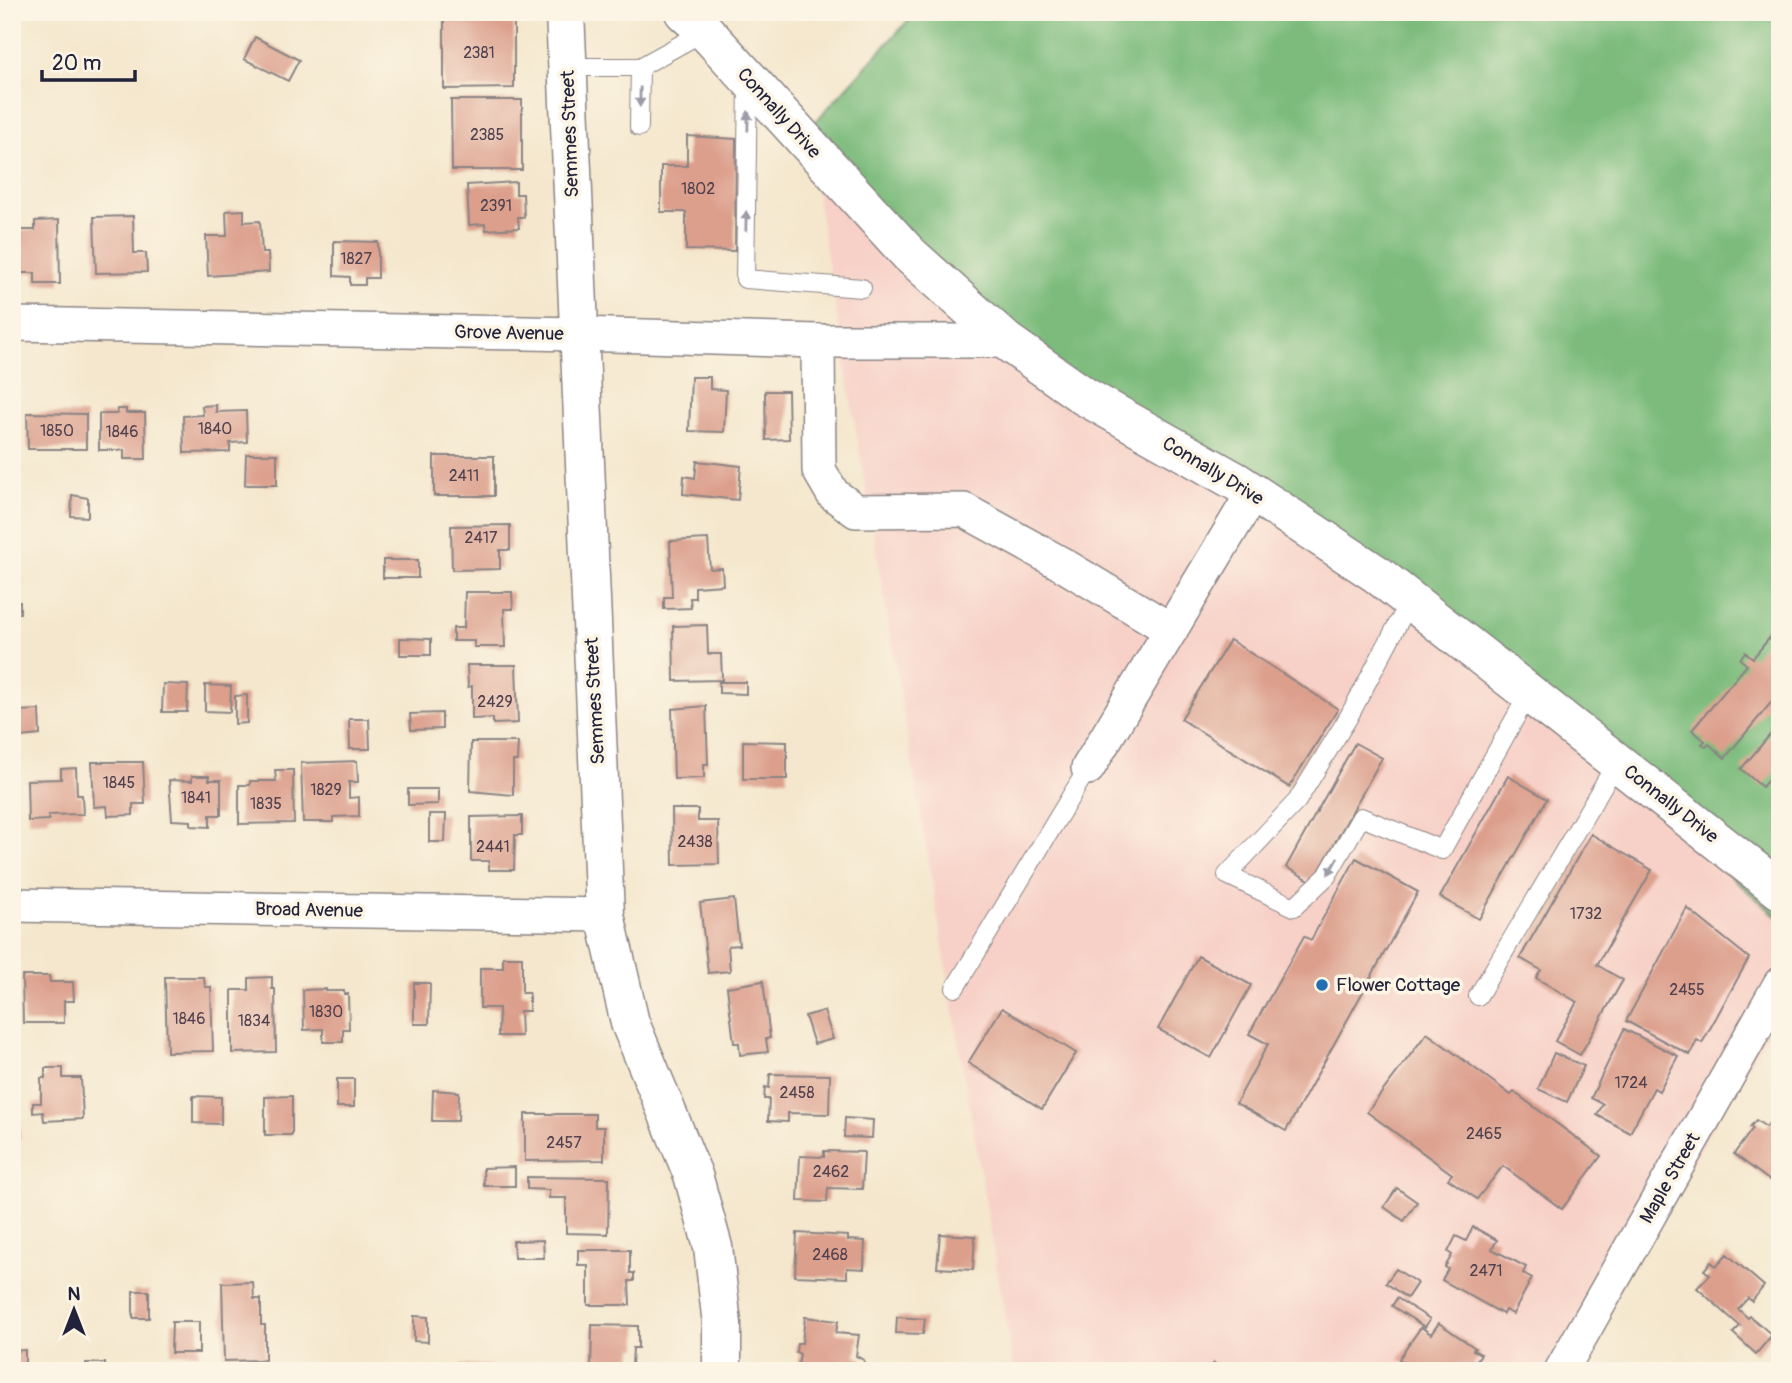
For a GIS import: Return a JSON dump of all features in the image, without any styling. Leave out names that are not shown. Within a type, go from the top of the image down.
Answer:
[{"type":"street","name":"Semmes Street","points":[[565,12],[606,915],[630,1023],[693,1175],[713,1247],[722,1324],[722,1371]]},
{"type":"street","name":"Connally Drive","points":[[695,22],[909,254],[1006,341],[1084,396],[1253,493],[1378,575],[1780,890]]},
{"type":"street","name":"Grove Avenue","points":[[12,324],[818,341],[1006,341]]},
{"type":"street","points":[[818,341],[819,470],[832,494],[856,510],[964,510],[1060,563],[1171,630]]},
{"type":"street","points":[[1088,768],[1253,493]]},
{"type":"street","name":"Broad Avenue","points":[[12,905],[606,915]]},
{"type":"street","name":"Maple Street","points":[[1561,1371],[1780,984]]},
{"type":"lane","points":[[567,67],[640,67],[695,22]]},
{"type":"lane","points":[[639,127],[640,67]]},
{"type":"lane","points":[[748,79],[745,279],[863,288]]},
{"type":"lane","points":[[1410,601],[1348,718],[1297,801],[1227,875],[1294,907],[1327,876],[1361,817],[1442,850],[1529,694]]},
{"type":"lane","points":[[1478,996],[1617,762]]},
{"type":"lane","points":[[955,988],[1088,768]]},
{"type":"shaded area","points":[[806,132],[1413,600],[1780,919],[1780,1011],[1572,1371],[1014,1371]]},
{"type":"green space","points":[[916,12],[1780,12],[1780,919],[1413,600],[979,339],[806,132]]},
{"type":"building","points":[[444,18],[514,18],[514,88],[444,89]]},
{"type":"building","points":[[255,37],[299,60],[288,81],[244,59]]},
{"type":"building","points":[[451,100],[522,100],[522,170],[452,170]]},
{"type":"building","points":[[687,136],[736,139],[735,251],[686,250],[686,212],[661,212],[661,166],[687,166]]},
{"type":"building","points":[[516,182],[516,194],[523,194],[524,217],[518,217],[519,228],[486,230],[485,224],[469,225],[467,185]]},
{"type":"building","points":[[244,210],[244,222],[260,221],[262,253],[268,253],[269,272],[208,276],[206,236],[227,236],[226,211]]},
{"type":"building","points":[[133,216],[134,253],[146,253],[147,272],[96,273],[94,217]]},
{"type":"building","points":[[59,220],[60,284],[35,284],[35,273],[17,273],[16,230],[35,230],[35,221]]},
{"type":"building","points":[[334,241],[378,242],[378,278],[365,278],[365,285],[350,285],[350,277],[334,276]]},
{"type":"building","points":[[691,377],[710,377],[710,389],[726,390],[724,432],[689,431]]},
{"type":"building","points":[[765,391],[788,391],[789,439],[766,440]]},
{"type":"building","points":[[216,405],[216,412],[246,411],[247,442],[230,443],[230,452],[184,453],[183,416],[203,415],[202,406]]},
{"type":"building","points":[[117,409],[126,409],[126,413],[145,413],[146,459],[124,459],[124,450],[99,450],[99,414],[117,414]]},
{"type":"building","points":[[27,413],[86,414],[86,449],[28,449]]},
{"type":"building","points":[[246,454],[277,454],[277,485],[245,485]]},
{"type":"building","points":[[434,456],[494,456],[494,496],[434,496]]},
{"type":"building","points":[[697,461],[741,466],[738,500],[683,494],[684,476],[695,478]]},
{"type":"building","points":[[72,495],[88,498],[88,517],[71,516]]},
{"type":"building","points":[[510,525],[510,550],[500,550],[500,569],[452,570],[451,526]]},
{"type":"building","points":[[708,539],[710,569],[722,568],[723,585],[695,587],[695,598],[690,598],[691,608],[664,609],[664,597],[672,597],[670,541]]},
{"type":"building","points":[[383,560],[418,560],[418,578],[383,578]]},
{"type":"building","points":[[465,592],[512,592],[513,609],[504,609],[505,647],[474,647],[474,641],[453,641],[453,628],[464,628]]},
{"type":"building","points":[[12,602],[20,602],[20,613],[12,613]]},
{"type":"building","points":[[707,625],[708,654],[721,654],[722,680],[674,681],[673,626]]},
{"type":"building","points":[[1780,625],[1780,692],[1725,758],[1709,744],[1706,747],[1702,744],[1705,741],[1692,730],[1747,665],[1740,659],[1745,652],[1753,658]]},
{"type":"building","points":[[400,638],[431,639],[431,655],[400,655]]},
{"type":"building","points":[[1230,640],[1338,709],[1289,787],[1181,719]]},
{"type":"building","points":[[467,665],[516,665],[518,723],[493,724],[493,718],[472,719],[472,686],[468,687]]},
{"type":"building","points":[[719,682],[746,682],[746,694],[719,693]]},
{"type":"building","points":[[163,684],[188,685],[187,712],[162,712]]},
{"type":"building","points":[[205,685],[231,686],[230,712],[205,711]]},
{"type":"building","points":[[247,695],[247,723],[235,724],[235,696]]},
{"type":"building","points":[[706,706],[708,764],[704,764],[704,778],[674,779],[672,709]]},
{"type":"building","points":[[39,710],[40,735],[20,737],[19,711]]},
{"type":"building","points":[[442,713],[442,729],[411,730],[410,714]]},
{"type":"building","points":[[349,719],[369,719],[370,749],[350,749]]},
{"type":"building","points":[[1780,723],[1780,766],[1762,787],[1741,769]]},
{"type":"building","points":[[743,741],[787,742],[787,779],[743,779]]},
{"type":"building","points":[[471,742],[518,742],[517,761],[513,761],[513,795],[470,791]]},
{"type":"building","points":[[1355,743],[1382,758],[1313,882],[1286,867]]},
{"type":"building","points":[[357,761],[358,782],[349,782],[349,798],[359,797],[359,816],[333,817],[333,822],[303,822],[301,763]]},
{"type":"building","points":[[92,762],[143,762],[145,804],[133,804],[133,815],[108,816],[107,806],[94,807]]},
{"type":"building","points":[[76,768],[77,795],[82,795],[83,814],[49,815],[49,820],[28,821],[27,780],[61,779],[61,769]]},
{"type":"building","points":[[275,770],[293,770],[294,823],[239,824],[239,785],[250,785],[250,781],[276,781]]},
{"type":"building","points":[[192,776],[209,776],[209,780],[221,780],[221,815],[210,815],[210,827],[191,826],[191,821],[172,820],[169,780],[192,781]]},
{"type":"building","points":[[1508,776],[1547,799],[1479,919],[1440,897]]},
{"type":"building","points":[[408,789],[438,789],[438,804],[408,805]]},
{"type":"building","points":[[672,809],[698,809],[698,821],[718,821],[719,864],[673,865]]},
{"type":"building","points":[[429,814],[446,814],[445,842],[429,842]]},
{"type":"building","points":[[522,816],[522,835],[515,835],[514,870],[489,870],[489,861],[471,861],[471,817]]},
{"type":"building","points":[[1591,834],[1652,870],[1597,965],[1623,980],[1580,1055],[1555,1041],[1577,1002],[1536,978],[1541,970],[1520,958]]},
{"type":"building","points":[[1356,858],[1418,892],[1286,1131],[1236,1103],[1268,1044],[1249,1034],[1304,936],[1311,940]]},
{"type":"building","points":[[734,899],[739,945],[728,946],[730,971],[708,973],[700,903]]},
{"type":"building","points":[[1687,908],[1749,958],[1702,1043],[1697,1040],[1690,1055],[1626,1021]]},
{"type":"building","points":[[1198,956],[1251,985],[1211,1058],[1158,1029]]},
{"type":"building","points":[[503,957],[522,957],[522,993],[529,993],[529,1011],[520,1011],[521,1036],[498,1036],[499,1008],[480,1008],[480,968],[503,968]]},
{"type":"building","points":[[22,976],[49,976],[50,982],[73,982],[74,1001],[64,1001],[64,1023],[23,1023]]},
{"type":"building","points":[[165,977],[204,977],[205,987],[211,987],[213,1051],[167,1052]]},
{"type":"building","points":[[272,977],[272,989],[275,989],[276,1052],[232,1053],[232,990],[249,990],[249,978]]},
{"type":"building","points":[[763,981],[770,1038],[766,1039],[768,1052],[740,1055],[739,1043],[734,1043],[727,987]]},
{"type":"building","points":[[414,983],[430,983],[429,1024],[414,1024]]},
{"type":"building","points":[[326,989],[348,994],[349,1029],[343,1029],[343,1042],[323,1042],[323,1029],[304,1030],[303,990]]},
{"type":"building","points":[[1002,1008],[1076,1053],[1042,1109],[968,1063]]},
{"type":"building","points":[[824,1011],[833,1039],[814,1044],[805,1016]]},
{"type":"building","points":[[1624,1029],[1678,1056],[1659,1091],[1654,1088],[1630,1133],[1597,1115],[1603,1104],[1591,1098]]},
{"type":"building","points":[[1427,1033],[1511,1095],[1514,1092],[1601,1156],[1562,1209],[1503,1166],[1477,1199],[1448,1179],[1452,1174],[1367,1112]]},
{"type":"building","points":[[1554,1053],[1584,1066],[1567,1102],[1538,1089]]},
{"type":"building","points":[[45,1068],[63,1068],[63,1078],[81,1078],[83,1119],[44,1121],[43,1112],[33,1113],[33,1103],[41,1103],[41,1078],[45,1078]]},
{"type":"building","points":[[770,1074],[830,1075],[829,1114],[788,1113],[788,1122],[768,1121],[769,1099],[764,1099],[765,1087],[769,1088]]},
{"type":"building","points":[[337,1079],[354,1079],[354,1107],[337,1107]]},
{"type":"building","points":[[433,1090],[459,1092],[458,1121],[432,1121]]},
{"type":"building","points":[[193,1096],[221,1097],[221,1124],[193,1123]]},
{"type":"building","points":[[292,1096],[292,1135],[265,1135],[265,1097]]},
{"type":"building","points":[[525,1114],[595,1114],[595,1127],[604,1127],[604,1160],[525,1161]]},
{"type":"building","points":[[845,1118],[873,1120],[872,1138],[844,1137]]},
{"type":"building","points":[[1773,1119],[1780,1125],[1780,1166],[1769,1180],[1734,1154],[1756,1120],[1766,1127]]},
{"type":"building","points":[[20,1125],[20,1140],[12,1141],[12,1126]]},
{"type":"building","points":[[824,1151],[864,1152],[862,1189],[828,1188],[827,1202],[798,1201],[800,1156],[824,1157]]},
{"type":"building","points":[[515,1167],[515,1186],[484,1186],[483,1168]]},
{"type":"building","points":[[527,1177],[609,1178],[608,1234],[566,1233],[566,1198],[549,1198],[549,1190],[527,1189]]},
{"type":"building","points":[[1397,1188],[1417,1202],[1404,1221],[1384,1207]]},
{"type":"building","points":[[1473,1227],[1497,1240],[1492,1249],[1526,1267],[1523,1273],[1532,1278],[1513,1314],[1505,1310],[1503,1314],[1442,1280],[1452,1255],[1448,1252],[1456,1236],[1466,1241]]},
{"type":"building","points":[[797,1233],[848,1236],[848,1240],[865,1241],[864,1269],[847,1268],[847,1278],[795,1276]]},
{"type":"building","points":[[940,1234],[975,1236],[973,1270],[937,1268]]},
{"type":"building","points":[[543,1240],[544,1258],[514,1258],[513,1241]]},
{"type":"building","points":[[578,1250],[630,1250],[630,1273],[634,1273],[634,1281],[629,1281],[630,1305],[588,1305],[588,1265],[578,1265]]},
{"type":"building","points":[[1727,1254],[1764,1286],[1752,1301],[1748,1298],[1738,1309],[1772,1335],[1756,1354],[1733,1333],[1740,1326],[1697,1288],[1710,1275],[1704,1270],[1711,1262],[1716,1266]]},
{"type":"building","points":[[1396,1269],[1417,1283],[1407,1298],[1386,1283]]},
{"type":"building","points":[[253,1282],[254,1299],[261,1299],[261,1325],[265,1325],[265,1360],[224,1361],[222,1283]]},
{"type":"building","points":[[133,1291],[149,1291],[149,1318],[133,1318]]},
{"type":"building","points":[[1397,1298],[1430,1319],[1425,1327],[1392,1306]]},
{"type":"building","points":[[414,1316],[428,1317],[428,1342],[414,1341]]},
{"type":"building","points":[[805,1317],[838,1321],[836,1333],[859,1335],[856,1356],[864,1360],[863,1371],[797,1371],[800,1354],[796,1352],[797,1343],[802,1343]]},
{"type":"building","points":[[897,1317],[925,1319],[923,1334],[896,1333]]},
{"type":"building","points":[[172,1322],[199,1322],[199,1353],[171,1353]]},
{"type":"building","points":[[1439,1323],[1481,1354],[1469,1371],[1417,1371],[1399,1359],[1421,1327],[1431,1334]]},
{"type":"building","points":[[592,1325],[638,1326],[638,1348],[633,1348],[632,1365],[635,1365],[635,1371],[591,1371]]},
{"type":"building","points":[[25,1350],[25,1371],[12,1371],[12,1351]]},
{"type":"building","points":[[86,1363],[105,1363],[105,1371],[86,1371]]},
{"type":"building","points":[[1214,1363],[1225,1371],[1208,1371]]},
{"type":"building","points":[[461,1365],[491,1365],[491,1371],[461,1371]]},
{"type":"place","name":"Flower Cottage","points":[[1322,985]]}]
